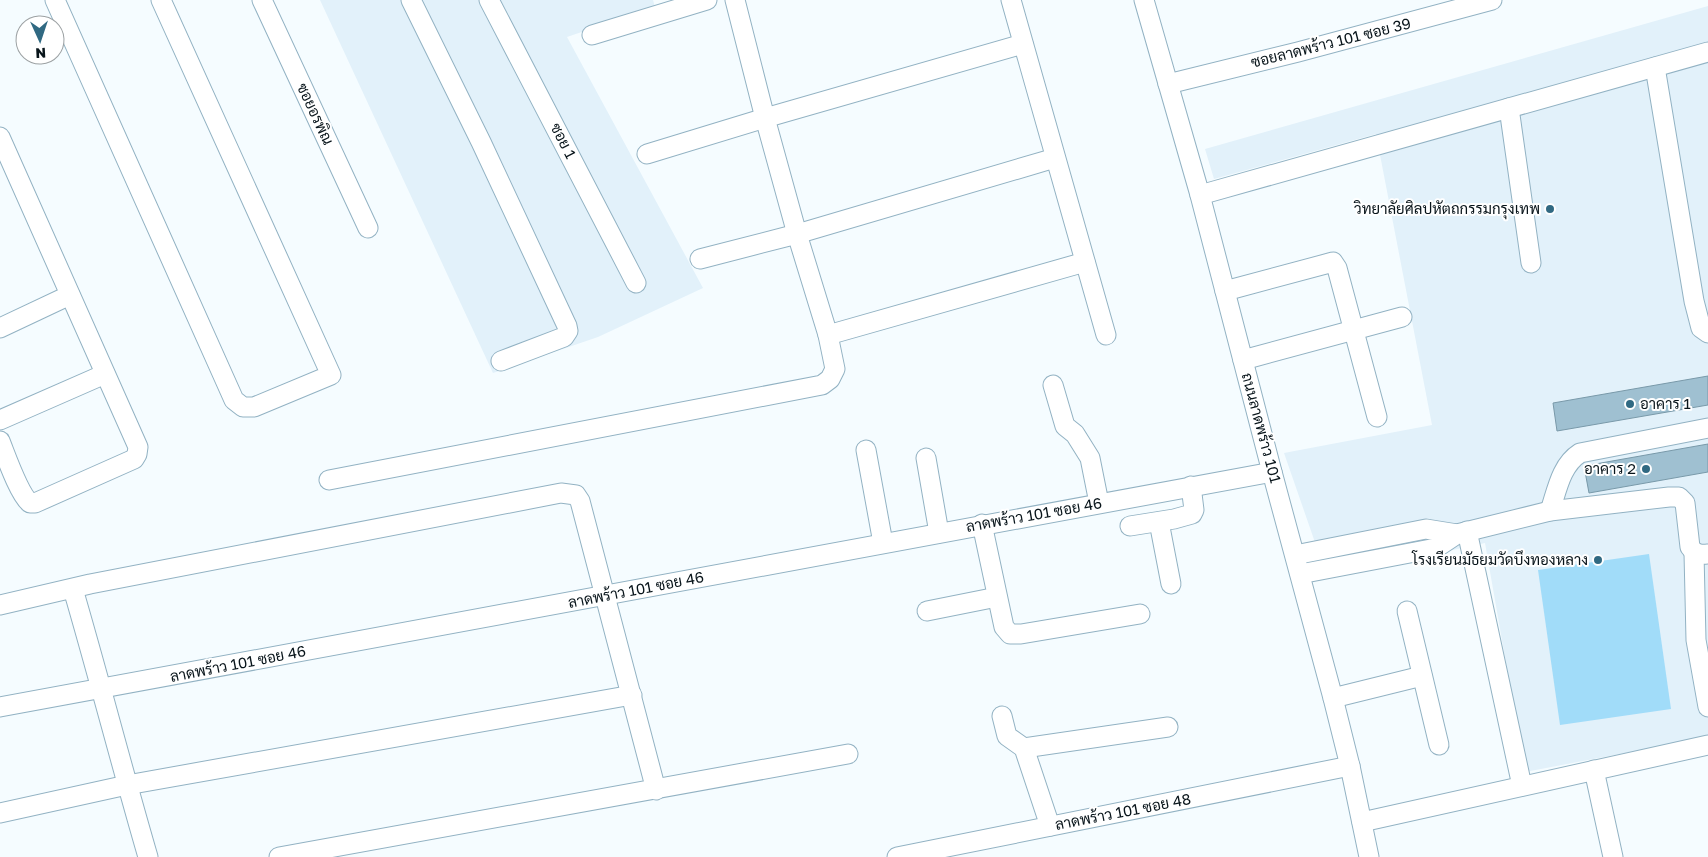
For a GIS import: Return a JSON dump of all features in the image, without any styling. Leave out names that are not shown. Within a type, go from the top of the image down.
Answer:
[{"type":"street","points":[[55,0],[234,400],[243,408],[254,407],[331,376],[161,0]]},
{"type":"street","name":"ซอยอรพิณ","points":[[262,0],[368,228]]},
{"type":"street","points":[[411,0],[481,142],[567,326],[568,331],[564,337],[501,361]]},
{"type":"street","name":"ซอย 1","points":[[489,0],[636,283]]},
{"type":"street","points":[[592,35],[707,0]]},
{"type":"street","points":[[329,480],[822,385],[830,379],[835,369],[828,335],[764,118],[735,0]]},
{"type":"street","points":[[1011,0],[1106,335]]},
{"type":"street","name":"ถนนลาดพร้าว 101","points":[[1144,0],[1200,195],[1333,698],[1350,766],[1369,857]]},
{"type":"street","name":"ซอยลาดพร้าว 101 ซอย 39","points":[[1168,84],[1298,52],[1492,0]]},
{"type":"street","points":[[647,154],[764,118],[1023,44]]},
{"type":"street","points":[[1200,195],[1708,52]]},
{"type":"street","points":[[1655,66],[1694,301],[1701,328],[1708,333]]},
{"type":"street","points":[[1509,108],[1531,263]]},
{"type":"street","points":[[0,137],[138,447],[134,459],[35,503],[30,503],[26,500],[20,489],[0,441]]},
{"type":"street","points":[[700,259],[797,234],[1055,158]]},
{"type":"street","points":[[828,335],[1085,262]]},
{"type":"street","points":[[1225,291],[1333,262],[1337,268],[1377,417]]},
{"type":"street","points":[[0,328],[70,295]]},
{"type":"street","points":[[1243,360],[1402,317]]},
{"type":"street","points":[[0,420],[105,374]]},
{"type":"street","points":[[1053,385],[1065,426],[1075,434],[1090,458],[1099,503]]},
{"type":"street","points":[[1550,511],[1566,464],[1580,452],[1708,428]]},
{"type":"street","points":[[866,450],[883,543]]},
{"type":"street","points":[[926,458],[939,533]]},
{"type":"street","name":"ลาดพร้าว 101 ซอย 46","points":[[0,707],[605,596],[982,524],[1272,472]]},
{"type":"street","points":[[1130,526],[1159,522],[1192,514],[1194,510],[1190,486]]},
{"type":"street","points":[[0,605],[90,584],[560,493],[576,495],[580,501],[656,790]]},
{"type":"street","points":[[1295,554],[1426,529],[1462,532],[1550,511],[1679,497],[1685,502],[1690,547],[1701,553],[1696,640],[1708,707]]},
{"type":"street","points":[[1159,522],[1171,584]]},
{"type":"street","points":[[982,524],[1004,627],[1012,634],[1140,614]]},
{"type":"street","points":[[1300,574],[1436,548],[1462,532]]},
{"type":"street","points":[[1462,532],[1522,786]]},
{"type":"street","points":[[72,589],[102,689],[148,857]]},
{"type":"street","points":[[927,611],[998,597]]},
{"type":"street","points":[[1407,611],[1439,745]]},
{"type":"street","points":[[1333,698],[1422,676]]},
{"type":"street","points":[[0,813],[127,785],[632,695]]},
{"type":"street","points":[[1002,716],[1008,736],[1024,748],[1050,826]]},
{"type":"street","points":[[1024,748],[1168,727]]},
{"type":"street","points":[[1362,822],[1708,745]]},
{"type":"street","points":[[279,857],[848,754]]},
{"type":"street","name":"ลาดพร้าว 101 ซอย 48","points":[[897,857],[1350,766]]},
{"type":"street","points":[[1594,770],[1613,857]]},
{"type":"shaded area","points":[[320,0],[653,0],[655,7],[567,37],[703,288],[598,337],[493,373]]},
{"type":"shaded area","points":[[1708,6],[1708,755],[1704,738],[1525,772],[1485,543],[1327,577],[1284,453],[1432,425],[1376,134],[1214,179],[1205,149]]},
{"type":"shaded area","points":[[1649,554],[1671,709],[1560,725],[1538,570]]},
{"type":"building","name":"อาคาร 1","points":[[1708,376],[1708,405],[1557,431],[1553,403]]},
{"type":"building","name":"อาคาร 2","points":[[1708,444],[1708,472],[1589,493],[1584,466]]},
{"type":"place","name":"วิทยาลัยศิลปหัตถกรรมกรุงเทพ","points":[[1550,209]]},
{"type":"place","name":"อาคาร 1","points":[[1630,404]]},
{"type":"place","name":"อาคาร 2","points":[[1646,469]]},
{"type":"place","name":"โรงเรียนมัธยมวัดบึงทองหลาง","points":[[1598,560]]}]
